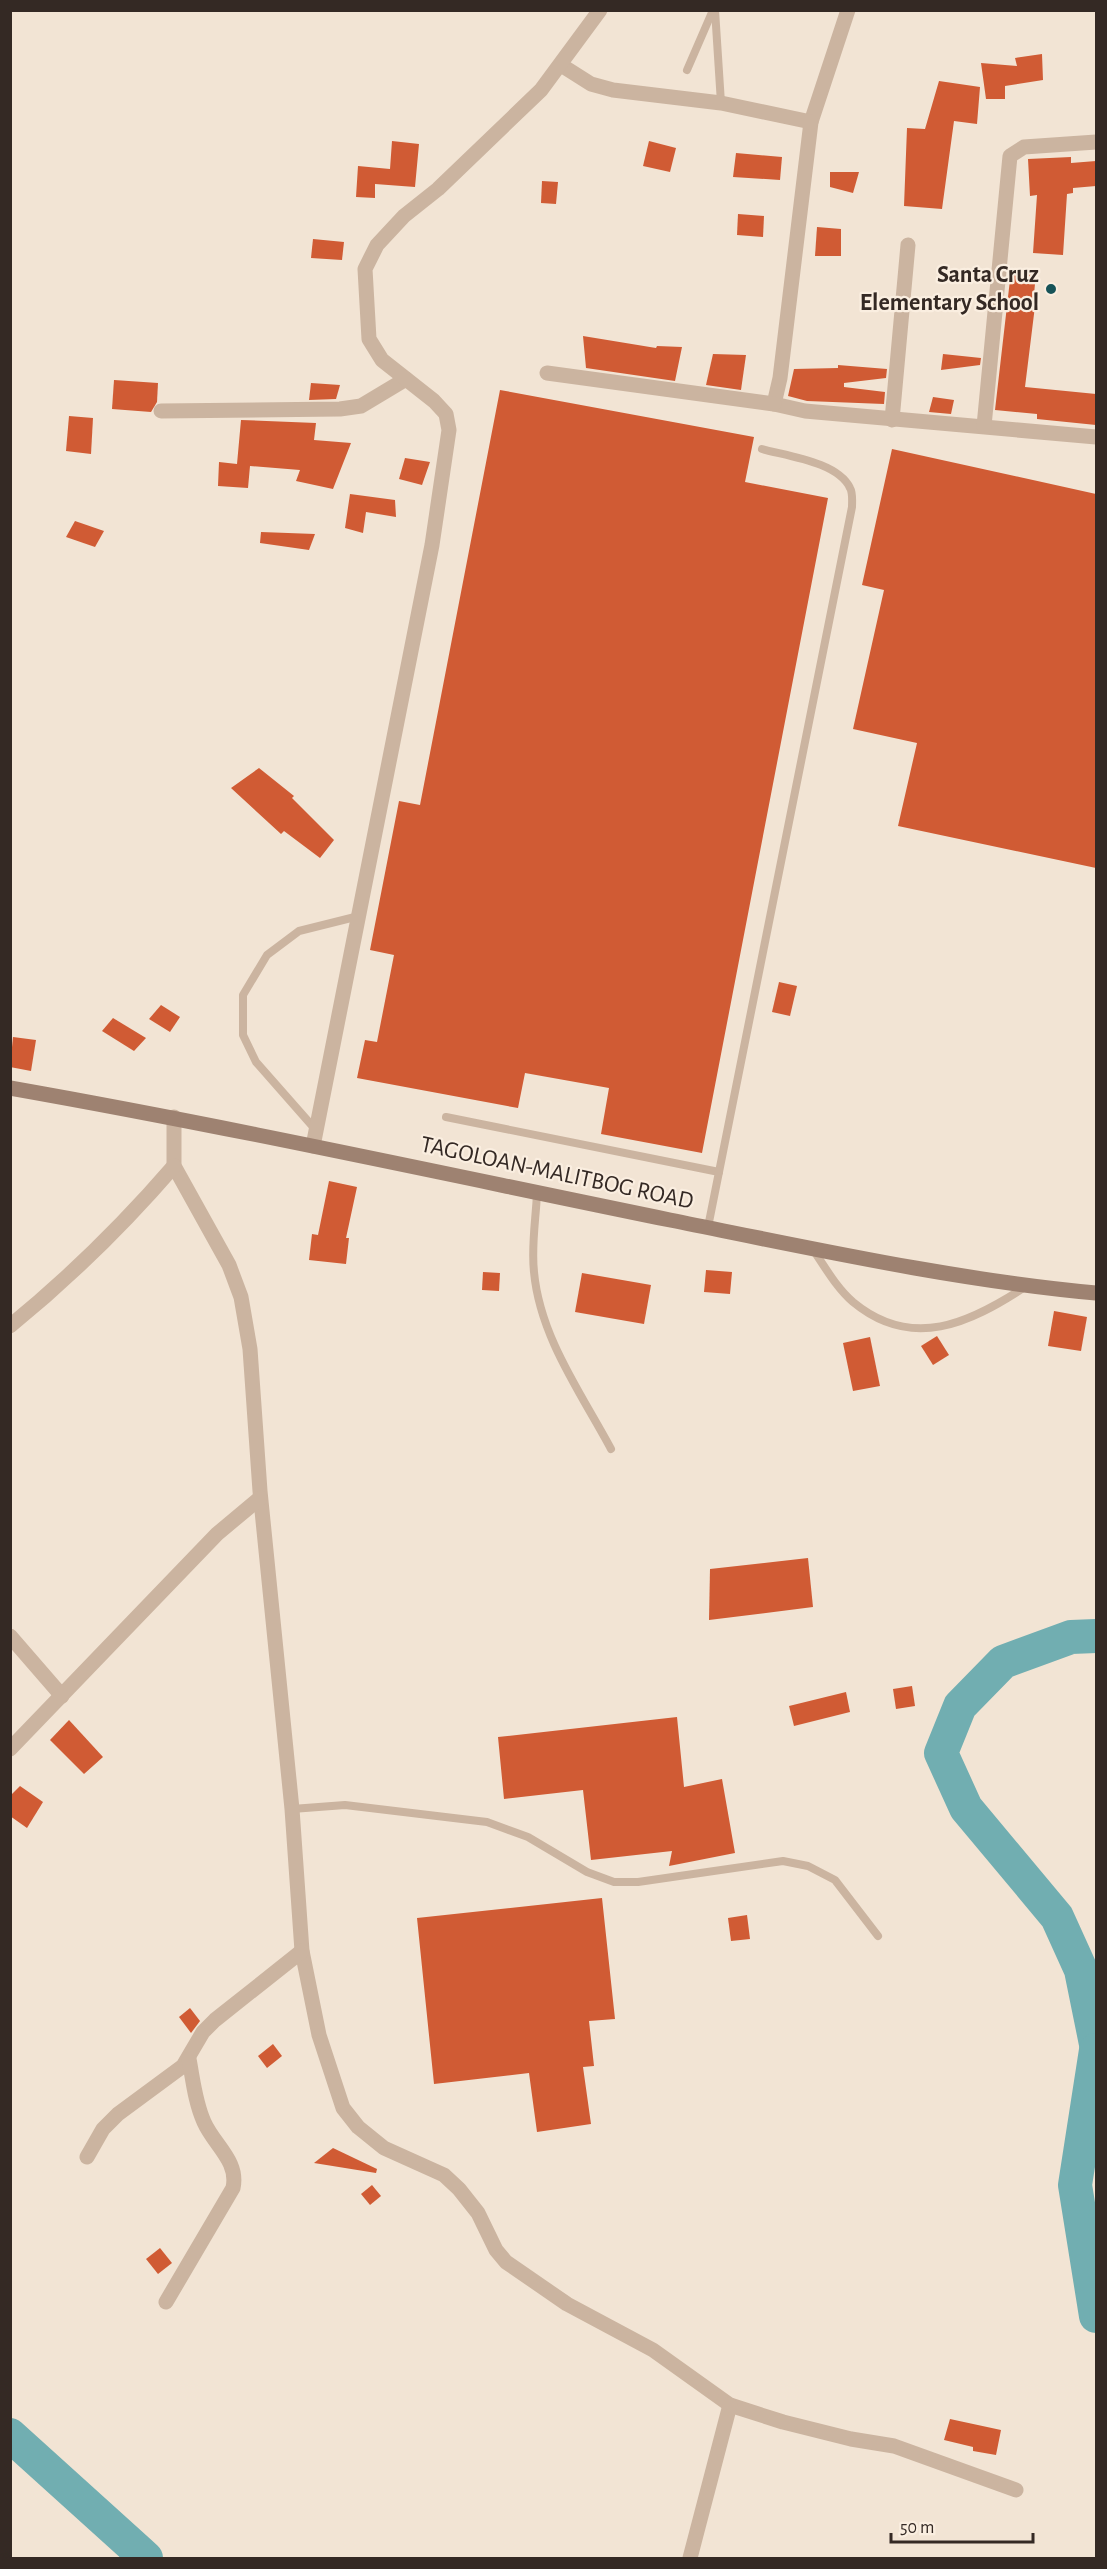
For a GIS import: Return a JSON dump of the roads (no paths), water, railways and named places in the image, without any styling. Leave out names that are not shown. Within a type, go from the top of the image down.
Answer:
[{"type":"main road","name":"TAGOLOAN-MALITBOG ROAD","points":[[10,1088],[174,1117],[537,1193],[812,1247],[1025,1287],[1096,1293]]},
{"type":"street","points":[[313,1146],[432,545],[449,430],[446,414],[434,400],[382,360],[369,339],[365,269],[377,245],[404,216],[438,189],[541,90],[600,10]]},
{"type":"street","points":[[774,404],[780,378],[811,122],[848,10]]},
{"type":"street","points":[[561,65],[591,84],[613,90],[721,103],[811,122]]},
{"type":"street","points":[[984,426],[1010,156],[1024,147],[1096,142]]},
{"type":"street","points":[[892,420],[908,245]]},
{"type":"street","points":[[547,373],[774,404],[805,411],[1096,437]]},
{"type":"street","points":[[161,411],[340,409],[361,406],[406,379]]},
{"type":"street","points":[[174,1117],[174,1166],[229,1265],[241,1297],[250,1349],[260,1498],[292,1809],[302,1951],[319,2035],[343,2108],[358,2127],[384,2148],[444,2175],[459,2189],[478,2213],[496,2250],[506,2262],[567,2304],[653,2350],[730,2405],[840,2437],[894,2446],[1016,2490]]},
{"type":"street","points":[[10,1326],[59,1286],[89,1257],[174,1166]]},
{"type":"street","points":[[10,1749],[217,1534],[260,1498]]},
{"type":"street","points":[[10,1636],[62,1696]]},
{"type":"street","points":[[87,2157],[103,2129],[118,2114],[173,2074],[189,2059],[204,2032],[215,2020],[302,1951]]},
{"type":"street","points":[[166,2302],[233,2188],[235,2177],[231,2163],[204,2122],[189,2059]]},
{"type":"street","points":[[690,2559],[730,2405]]},
{"type":"lane","points":[[687,70],[714,10]]},
{"type":"lane","points":[[714,10],[721,103]]},
{"type":"lane","points":[[708,1227],[852,507],[851,489],[842,475],[820,464],[762,449]]},
{"type":"lane","points":[[316,1130],[256,1062],[243,1035],[243,995],[267,955],[299,931],[359,916]]},
{"type":"lane","points":[[446,1117],[719,1172]]},
{"type":"lane","points":[[537,1193],[534,1270],[542,1314],[558,1352],[611,1449]]},
{"type":"lane","points":[[812,1247],[835,1283],[854,1302],[883,1320],[919,1330],[957,1324],[992,1308],[1025,1287]]},
{"type":"lane","points":[[292,1809],[345,1805],[487,1822],[528,1837],[587,1872],[614,1882],[638,1882],[783,1861],[808,1866],[835,1880],[878,1936]]},
{"type":"waterway","points":[[1096,1636],[1071,1637],[1003,1662],[960,1706],[941,1753],[966,1808],[1057,1917],[1081,1970],[1096,2044]]},
{"type":"waterway","points":[[1096,2050],[1075,2185],[1096,2316]]},
{"type":"waterway","points":[[10,2435],[146,2558]]},
{"type":"place","name":"Santa Cruz Elementary School","points":[[1051,289]]}]
